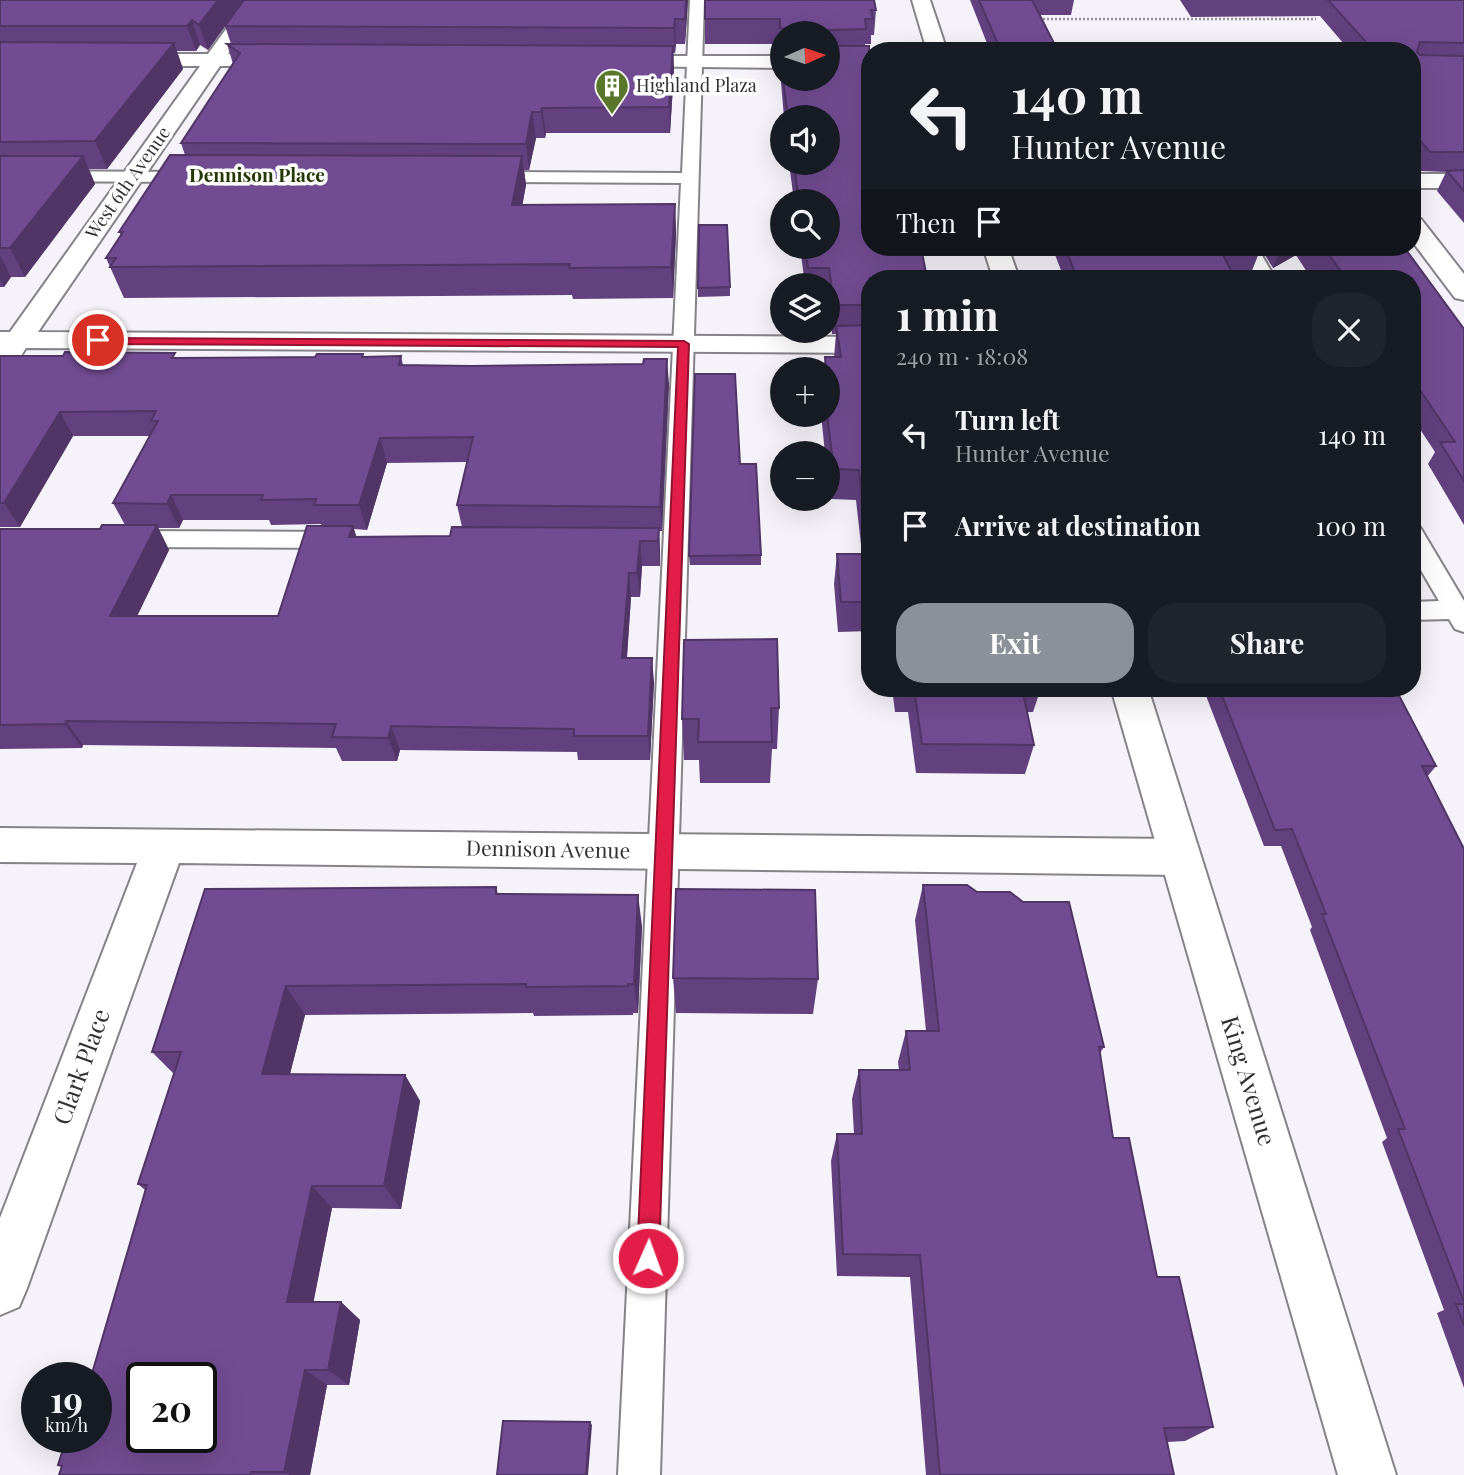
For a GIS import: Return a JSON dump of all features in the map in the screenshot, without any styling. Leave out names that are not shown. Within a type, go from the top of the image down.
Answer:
[{"type":"street","name":"West 6th Avenue","points":[[0,366],[9,340],[133,176],[257,0]]},
{"type":"street","points":[[922,0],[934,42]]},
{"type":"street","points":[[105,60],[306,60]]},
{"type":"street","points":[[597,62],[770,62]]},
{"type":"street","points":[[1421,181],[1464,181]]},
{"type":"street","points":[[1421,235],[1464,291]]},
{"type":"street","points":[[9,340],[861,345]]},
{"type":"street","name":"King Avenue","points":[[1132,697],[1367,1475]]},
{"type":"street","name":"Dennison Avenue","points":[[0,845],[1180,857]]},
{"type":"street","name":"Clark Place","points":[[0,1288],[164,846]]},
{"type":"lane","points":[[639,1475],[663,851],[661,542],[684,344],[697,0]]},
{"type":"lane","points":[[0,176],[208,177]]},
{"type":"lane","points":[[474,177],[690,178]]},
{"type":"lane","points":[[97,538],[358,540]]},
{"type":"lane","points":[[1421,548],[1462,615]]},
{"type":"lane","points":[[1421,612],[1462,615]]},
{"type":"path","points":[[1035,19],[1316,19],[1307,9]]},
{"type":"building","points":[[0,0],[218,0],[199,25],[192,20],[187,26],[0,26]]},
{"type":"building","points":[[244,0],[686,0],[685,19],[675,19],[674,28],[225,26]]},
{"type":"building","points":[[705,0],[874,0],[876,10],[871,10],[873,19],[865,19],[866,29],[840,30],[840,21],[705,19]]},
{"type":"building","points":[[979,0],[1032,0],[1053,42],[997,42]]},
{"type":"building","points":[[1328,0],[1464,0],[1464,43],[1366,42]]},
{"type":"building","points":[[0,42],[174,43],[95,141],[0,142]]},
{"type":"building","points":[[227,44],[673,46],[669,107],[542,108],[541,112],[532,112],[526,144],[181,143],[240,53]]},
{"type":"building","points":[[840,46],[861,46],[861,256],[923,256],[925,270],[861,270],[861,305],[840,305],[840,273],[830,273],[829,268],[808,268],[807,259],[840,259],[840,189],[797,189],[796,175],[840,175],[840,105],[786,105],[785,91],[840,91]]},
{"type":"building","points":[[1421,55],[1464,56],[1464,152],[1430,152],[1421,142]]},
{"type":"building","points":[[170,155],[522,156],[512,205],[675,204],[671,267],[569,268],[570,264],[110,267],[116,258],[106,258],[123,232],[119,232]]},
{"type":"building","points":[[0,156],[83,156],[10,248],[0,248]]},
{"type":"building","points":[[1464,170],[1464,191],[1447,171]]},
{"type":"building","points":[[699,225],[727,225],[730,287],[698,288]]},
{"type":"building","points":[[1068,256],[1224,256],[1231,270],[1074,270]]},
{"type":"building","points":[[1330,256],[1411,256],[1421,270],[1340,270]]},
{"type":"building","points":[[1421,270],[1464,329],[1464,481],[1440,442],[1455,442],[1421,391]]},
{"type":"building","points":[[861,325],[861,489],[859,470],[840,469],[840,441],[830,441],[829,427],[840,427],[840,326]]},
{"type":"building","points":[[65,352],[175,353],[172,358],[363,354],[362,357],[401,356],[399,365],[471,366],[643,364],[644,359],[667,359],[660,507],[457,505],[473,437],[380,438],[359,505],[314,505],[316,499],[261,500],[263,495],[171,495],[167,504],[113,503],[158,421],[151,421],[156,411],[60,412],[4,503],[0,503],[0,356],[63,356]]},
{"type":"building","points":[[695,374],[735,374],[740,464],[756,464],[761,555],[689,556]]},
{"type":"building","points":[[102,525],[157,525],[110,616],[278,616],[307,526],[353,526],[349,537],[450,536],[452,527],[659,528],[658,541],[640,541],[637,573],[629,573],[622,658],[652,658],[648,736],[574,736],[574,729],[391,726],[388,738],[332,737],[336,724],[66,721],[65,724],[0,725],[0,529],[100,529]]},
{"type":"building","points":[[837,554],[861,554],[861,602],[841,602]]},
{"type":"building","points":[[777,639],[779,708],[771,708],[772,742],[698,742],[699,719],[682,719],[684,640]]},
{"type":"building","points":[[915,697],[1024,697],[1034,745],[922,744]]},
{"type":"building","points":[[1223,697],[1400,697],[1436,766],[1422,766],[1464,849],[1464,1302],[1398,1129],[1405,1129],[1292,829],[1275,830]]},
{"type":"building","points":[[923,885],[967,885],[977,892],[1010,892],[1023,902],[1069,902],[1104,1047],[1099,1047],[1113,1138],[1129,1138],[1157,1277],[1179,1277],[1213,1427],[1164,1428],[1174,1475],[940,1475],[920,1255],[843,1254],[837,1134],[862,1134],[859,1070],[910,1070],[906,1031],[939,1031]]},
{"type":"building","points":[[496,887],[496,894],[638,895],[634,984],[628,986],[286,986],[262,1074],[405,1075],[384,1186],[312,1186],[287,1302],[341,1302],[328,1370],[305,1370],[284,1472],[251,1472],[250,1475],[59,1475],[62,1466],[58,1465],[62,1453],[112,1453],[112,1362],[95,1362],[147,1185],[138,1184],[181,1052],[152,1052],[205,889]]},
{"type":"building","points":[[676,889],[815,890],[818,979],[673,978]]},
{"type":"building","points":[[1456,1304],[1464,1304],[1464,1326]]},
{"type":"building","points":[[503,1421],[590,1422],[586,1475],[497,1475]]},
{"type":"place","name":"Highland Plaza","points":[[612,116]]},
{"type":"district","name":"Dennison Place","points":[[257,175]]},
{"type":"route","points":[[98,340],[684,344],[648,1258]]}]
